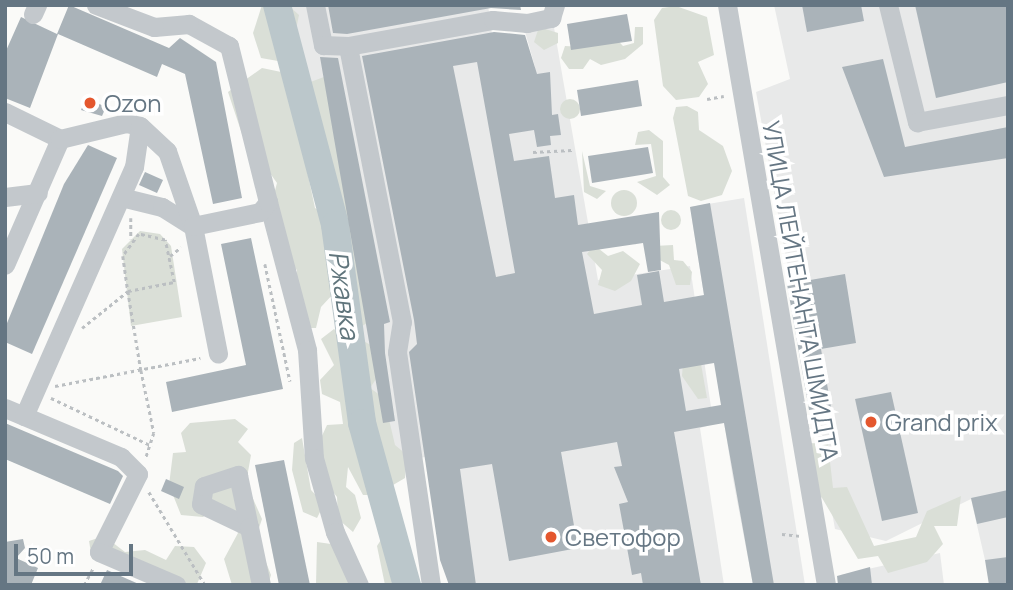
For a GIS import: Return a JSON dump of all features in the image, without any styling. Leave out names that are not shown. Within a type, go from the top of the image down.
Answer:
[{"type":"street","points":[[96,5],[154,27],[189,24],[229,46],[307,350],[314,458],[335,532],[359,585]]},
{"type":"street","points":[[315,5],[323,45],[348,46],[493,20],[527,23],[551,18],[555,5]]},
{"type":"street","name":"УЛИЦА ЛЕЙТЕНАНТА ШМИДТА","points":[[727,5],[826,585]]},
{"type":"street","points":[[888,5],[916,121],[1008,105]]},
{"type":"street","points":[[348,46],[402,322],[397,352],[431,585]]},
{"type":"street","points":[[5,112],[60,139],[126,123],[140,126],[167,151],[193,226],[218,354]]},
{"type":"street","points":[[24,416],[121,197],[140,126]]},
{"type":"street","points":[[5,265],[60,139]]},
{"type":"street","points":[[5,197],[38,192]]},
{"type":"street","points":[[121,197],[162,208],[193,226],[260,212],[268,202]]},
{"type":"street","points":[[5,408],[121,457],[138,474],[99,552],[176,585]]},
{"type":"street","points":[[249,527],[261,585]]},
{"type":"path","points":[[533,152],[572,150]]},
{"type":"path","points":[[55,344],[128,291],[174,282],[161,236],[139,234],[124,248],[128,291],[152,446],[138,474],[205,585]]},
{"type":"path","points":[[262,253],[293,390]]},
{"type":"path","points":[[35,390],[218,354]]},
{"type":"path","points":[[35,390],[152,446]]},
{"type":"shaded area","points":[[262,5],[288,5],[299,15],[292,49],[278,61],[261,58],[253,33]]},
{"type":"shaded area","points":[[287,5],[488,5],[498,79],[535,67],[524,28],[553,22],[598,280],[690,266],[711,407],[704,408],[707,426],[700,428],[724,585],[449,585],[425,457],[382,465],[368,418],[342,225]]},
{"type":"shaded area","points":[[774,5],[1008,5],[1008,585],[985,560],[971,499],[886,541],[835,529],[756,92],[790,79]]},
{"type":"shaded area","points":[[676,6],[707,17],[714,55],[698,62],[708,84],[699,97],[676,100],[663,86],[654,20],[662,8]]},
{"type":"shaded area","points":[[539,27],[558,33],[558,43],[544,50],[534,42]]},
{"type":"shaded area","points":[[635,27],[643,27],[643,44],[625,59],[601,65],[590,59],[583,69],[569,69],[561,58],[565,46],[583,47],[607,29],[623,46],[634,43]]},
{"type":"shaded area","points":[[262,68],[286,73],[315,208],[325,214],[334,293],[321,307],[316,328],[304,328],[294,286],[297,270],[288,263],[273,198],[277,183],[242,134],[228,92]]},
{"type":"shaded area","points":[[324,77],[367,323],[354,331],[342,310],[341,235],[305,84]]},
{"type":"shaded area","points":[[570,99],[577,102],[580,109],[577,116],[570,119],[563,116],[560,109],[563,102]]},
{"type":"shaded area","points":[[687,106],[698,112],[699,130],[723,146],[732,171],[722,195],[701,201],[688,196],[673,118],[676,107]]},
{"type":"shaded area","points":[[649,130],[663,141],[663,177],[670,185],[657,195],[637,182],[656,176],[651,144],[635,145],[638,132]]},
{"type":"shaded area","points":[[582,151],[590,186],[606,191],[597,199],[584,192]]},
{"type":"shaded area","points":[[624,190],[633,194],[637,203],[633,212],[624,216],[615,212],[611,203],[615,194]]},
{"type":"shaded area","points":[[744,198],[805,585],[753,585],[733,479],[690,207]]},
{"type":"shaded area","points":[[671,210],[678,213],[681,220],[678,227],[671,230],[664,227],[661,220],[664,213]]},
{"type":"shaded area","points":[[140,231],[160,234],[171,246],[182,317],[131,326],[122,249]]},
{"type":"shaded area","points":[[594,245],[608,256],[623,251],[640,264],[631,281],[615,291],[598,285],[602,270],[587,254]]},
{"type":"shaded area","points":[[673,245],[674,260],[683,261],[692,272],[690,285],[676,285],[669,265],[654,257],[654,246]]},
{"type":"shaded area","points":[[334,329],[347,342],[362,340],[379,350],[382,370],[370,388],[384,398],[395,445],[407,455],[405,478],[376,495],[363,495],[348,467],[346,487],[355,495],[361,518],[353,532],[338,519],[337,497],[322,478],[321,438],[327,425],[343,424],[340,402],[322,394],[320,380],[334,365],[321,339]]},
{"type":"shaded area","points":[[683,362],[701,364],[707,398],[698,399],[682,376]]},
{"type":"shaded area","points":[[235,419],[248,429],[238,442],[251,455],[246,483],[262,519],[256,537],[271,575],[268,585],[232,585],[224,559],[238,533],[220,504],[203,517],[181,515],[169,485],[173,453],[186,452],[181,433],[190,423]]},
{"type":"shaded area","points":[[302,438],[311,490],[324,504],[317,518],[303,512],[292,470],[294,443]]},
{"type":"shaded area","points":[[809,443],[828,444],[833,488],[847,487],[874,546],[916,537],[927,511],[961,496],[957,526],[934,526],[943,544],[927,562],[888,573],[878,556],[858,559],[822,498],[803,480]]},
{"type":"shaded area","points":[[384,535],[401,585],[385,585],[377,546]]},
{"type":"shaded area","points":[[104,536],[125,552],[145,550],[166,560],[175,546],[194,547],[206,563],[197,584],[164,585],[92,559],[89,541]]},
{"type":"shaded area","points":[[317,542],[352,547],[353,585],[316,585]]},
{"type":"shaded area","points":[[940,553],[944,585],[842,585],[841,575]]},
{"type":"building","points":[[69,5],[169,48],[180,38],[216,62],[242,198],[213,204],[185,74],[162,64],[157,77],[58,34],[30,108],[5,98],[5,53],[21,17],[57,34]]},
{"type":"building","points":[[328,5],[520,5],[521,10],[491,8],[347,34],[333,33]]},
{"type":"building","points":[[802,5],[861,5],[864,21],[807,32]]},
{"type":"building","points":[[915,5],[1008,5],[1008,82],[936,98]]},
{"type":"building","points":[[627,14],[632,41],[571,50],[567,24]]},
{"type":"building","points":[[494,32],[525,35],[537,74],[550,72],[552,115],[558,114],[561,135],[550,136],[551,145],[537,147],[534,130],[509,134],[514,161],[549,156],[555,198],[574,195],[578,225],[659,212],[661,270],[648,272],[643,243],[582,252],[594,314],[642,305],[637,275],[659,271],[664,302],[704,295],[690,207],[710,203],[774,585],[753,585],[724,423],[674,432],[701,585],[643,585],[641,573],[632,575],[619,504],[628,502],[614,467],[622,466],[617,442],[561,452],[578,548],[509,561],[492,464],[460,469],[476,585],[449,585],[440,560],[409,352],[417,344],[414,320],[362,56]],"holes":[[[477,62],[515,273],[496,277],[453,66]],[[714,363],[721,405],[686,411],[679,369]]]},
{"type":"building","points":[[320,57],[338,58],[390,322],[384,324],[385,353],[395,421],[383,423]]},
{"type":"building","points":[[883,59],[905,147],[1008,127],[1008,158],[884,177],[842,67]]},
{"type":"building","points":[[638,80],[642,106],[581,116],[577,90]]},
{"type":"building","points":[[86,98],[106,107],[102,116],[81,110]]},
{"type":"building","points":[[88,145],[117,158],[32,354],[5,342],[5,328],[64,184]]},
{"type":"building","points":[[648,147],[653,173],[592,183],[588,156]]},
{"type":"building","points":[[145,172],[163,180],[157,193],[139,185]]},
{"type":"building","points":[[251,238],[283,389],[172,412],[166,382],[246,365],[221,244]]},
{"type":"building","points":[[845,274],[856,343],[821,349],[831,407],[809,410],[787,284]]},
{"type":"building","points":[[891,392],[918,513],[882,521],[855,399]]},
{"type":"building","points":[[5,423],[118,471],[123,476],[110,504],[5,459]]},
{"type":"building","points":[[284,460],[310,585],[279,585],[255,465]]},
{"type":"building","points":[[166,479],[184,487],[179,499],[161,491]]},
{"type":"building","points":[[1008,490],[1008,517],[977,524],[971,498]]},
{"type":"building","points":[[23,539],[25,548],[16,558],[38,568],[31,585],[5,585],[5,542]]},
{"type":"building","points":[[1008,557],[1008,585],[989,585],[985,560]]},
{"type":"building","points":[[870,567],[872,585],[838,585],[837,576]]},
{"type":"building","points":[[107,570],[141,585],[100,585]]},
{"type":"waterway","name":"Ржавка","points":[[277,5],[335,225],[362,423],[407,585]]},
{"type":"place","name":"Ozon","points":[[90,103]]},
{"type":"place","name":"Grand prix","points":[[871,422]]},
{"type":"place","name":"Светофор","points":[[551,537]]}]
